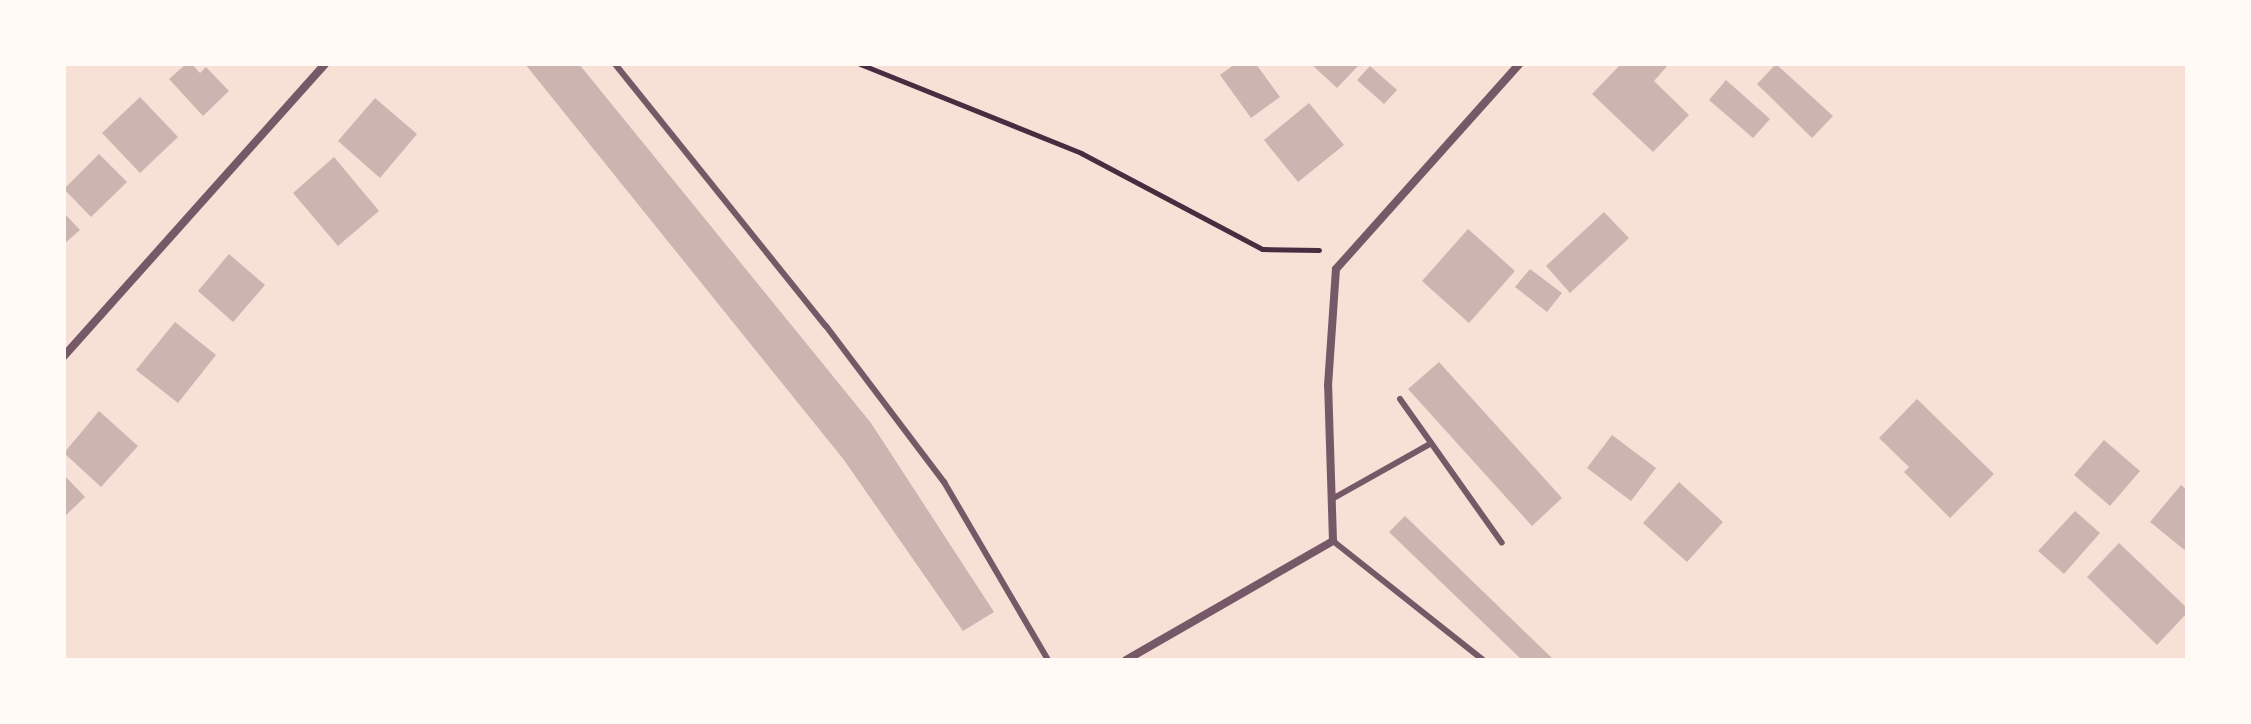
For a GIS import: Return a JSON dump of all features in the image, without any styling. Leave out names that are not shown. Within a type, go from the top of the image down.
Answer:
[{"type":"street","points":[[64,356],[325,64]]},
{"type":"street","points":[[1126,660],[1333,541],[1328,386],[1336,269],[1519,64]]},
{"type":"lane","points":[[615,64],[826,326],[944,482],[1048,660]]},
{"type":"lane","points":[[1400,399],[1502,543]]},
{"type":"lane","points":[[1331,499],[1430,444]]},
{"type":"lane","points":[[1333,541],[1483,660]]},
{"type":"path","points":[[860,64],[1081,153],[1262,249],[1352,250]]},
{"type":"building","points":[[186,64],[192,64],[200,73],[206,67],[229,91],[203,116],[169,79]]},
{"type":"building","points":[[525,64],[579,64],[871,423],[994,612],[963,631],[844,460]]},
{"type":"building","points":[[1235,64],[1256,64],[1280,97],[1251,118],[1220,75]]},
{"type":"building","points":[[1311,64],[1360,64],[1337,88]]},
{"type":"building","points":[[1621,64],[1669,64],[1654,81],[1689,115],[1653,152],[1592,94]]},
{"type":"building","points":[[1776,64],[1833,116],[1812,138],[1757,84]]},
{"type":"building","points":[[1370,66],[1397,90],[1384,104],[1357,80]]},
{"type":"building","points":[[1726,80],[1770,119],[1753,138],[1709,100]]},
{"type":"building","points":[[140,97],[178,137],[140,173],[102,133]]},
{"type":"building","points":[[375,98],[417,134],[380,178],[338,141]]},
{"type":"building","points":[[1309,103],[1344,145],[1298,182],[1264,140]]},
{"type":"building","points":[[99,154],[127,182],[91,217],[64,189]]},
{"type":"building","points":[[334,157],[379,211],[338,246],[293,193]]},
{"type":"building","points":[[1604,212],[1629,238],[1570,293],[1546,266]]},
{"type":"building","points":[[64,213],[80,230],[64,244]]},
{"type":"building","points":[[1468,229],[1515,271],[1469,323],[1422,281]]},
{"type":"building","points":[[229,254],[265,285],[233,322],[198,291]]},
{"type":"building","points":[[1530,269],[1562,293],[1547,312],[1515,287]]},
{"type":"building","points":[[175,322],[216,355],[178,403],[136,370]]},
{"type":"building","points":[[1439,362],[1562,498],[1532,526],[1408,389]]},
{"type":"building","points":[[1917,399],[1994,474],[1950,518],[1904,472],[1909,467],[1879,438]]},
{"type":"building","points":[[99,411],[138,446],[101,487],[64,453]]},
{"type":"building","points":[[1612,435],[1656,468],[1631,501],[1587,468]]},
{"type":"building","points":[[2104,440],[2140,471],[2110,506],[2074,475]]},
{"type":"building","points":[[64,475],[85,497],[64,517]]},
{"type":"building","points":[[1679,482],[1723,522],[1687,562],[1643,523]]},
{"type":"building","points":[[2181,485],[2187,490],[2187,552],[2150,522]]},
{"type":"building","points":[[2075,511],[2100,533],[2064,574],[2038,551]]},
{"type":"building","points":[[1405,516],[1552,658],[1522,660],[1389,532]]},
{"type":"building","points":[[2119,543],[2187,608],[2187,613],[2157,645],[2087,577]]}]
